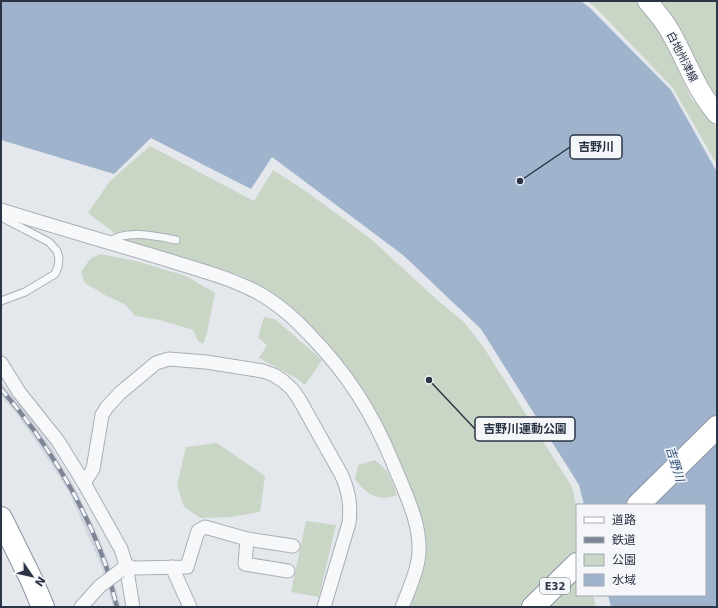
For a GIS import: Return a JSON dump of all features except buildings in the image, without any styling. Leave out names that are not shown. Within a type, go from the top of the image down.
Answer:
[{"type":"highway","points":[[639,504],[717,427]]},
{"type":"highway","points":[[1,518],[32,581],[42,607]]},
{"type":"highway","name":"E32","points":[[533,607],[576,565]]},
{"type":"main road","name":"白地州津線","points":[[647,1],[671,33],[695,84],[717,114]]},
{"type":"street","points":[[1,210],[67,231],[109,242],[246,286],[290,314],[324,349],[347,377],[365,405],[383,441],[411,509],[416,527],[418,561],[414,578],[402,607]]},
{"type":"street","points":[[84,482],[94,469],[102,415],[120,393],[156,364],[169,359],[206,362],[263,371],[274,376],[292,389],[299,399],[341,474],[349,496],[349,523],[324,607]]},
{"type":"street","points":[[1,363],[19,392],[58,441],[84,482],[121,548],[123,568],[132,607]]},
{"type":"street","points":[[81,607],[100,586],[123,568],[186,567],[198,531],[205,527],[247,539],[293,546]]},
{"type":"street","points":[[247,539],[245,564],[288,571]]},
{"type":"street","points":[[172,567],[190,607]]},
{"type":"lane","points":[[1,217],[49,242],[57,251],[59,258],[58,267],[55,274],[25,292],[1,301]]},
{"type":"lane","points":[[109,242],[115,237],[130,234],[176,240]]},
{"type":"shaded area","points":[[1,382],[23,408],[52,448],[75,488],[96,531],[110,565],[121,607],[113,607],[102,568],[69,492],[16,413],[1,396]]},
{"type":"green space","points":[[587,1],[640,1],[662,31],[691,98],[717,127],[717,165],[673,88],[596,8]]},
{"type":"green space","points":[[656,1],[717,1],[717,102]]},
{"type":"green space","points":[[150,146],[254,201],[273,170],[307,192],[371,239],[436,299],[464,322],[484,348],[572,487],[576,505],[576,596],[593,596],[596,607],[411,607],[418,578],[422,541],[342,364],[291,306],[266,289],[240,275],[125,241],[88,213],[110,181]]},
{"type":"green space","points":[[100,254],[136,261],[186,276],[215,293],[207,333],[203,344],[198,341],[193,330],[160,320],[135,316],[126,305],[85,283],[81,272],[90,259]]},
{"type":"green space","points":[[264,317],[275,319],[322,360],[305,385],[296,378],[259,358],[267,345],[258,338]]},
{"type":"green space","points":[[217,443],[265,476],[260,512],[231,517],[200,518],[184,507],[177,485],[186,447]]},
{"type":"green space","points":[[375,460],[388,472],[397,495],[384,498],[378,497],[364,489],[355,479],[358,465]]},
{"type":"green space","points":[[306,521],[336,525],[319,597],[291,592]]},
{"type":"water","points":[[1,1],[581,1],[590,8],[671,90],[717,172],[717,607],[611,607],[608,596],[706,596],[706,504],[584,504],[579,485],[481,329],[403,255],[272,157],[251,189],[151,138],[114,174],[1,140]]},
{"type":"railway","points":[[1,389],[48,450],[75,495],[97,542],[106,566],[117,607]]},
{"type":"place","name":"吉野川","points":[[520,181]]},
{"type":"place","name":"吉野川運動公園","points":[[429,380]]}]
